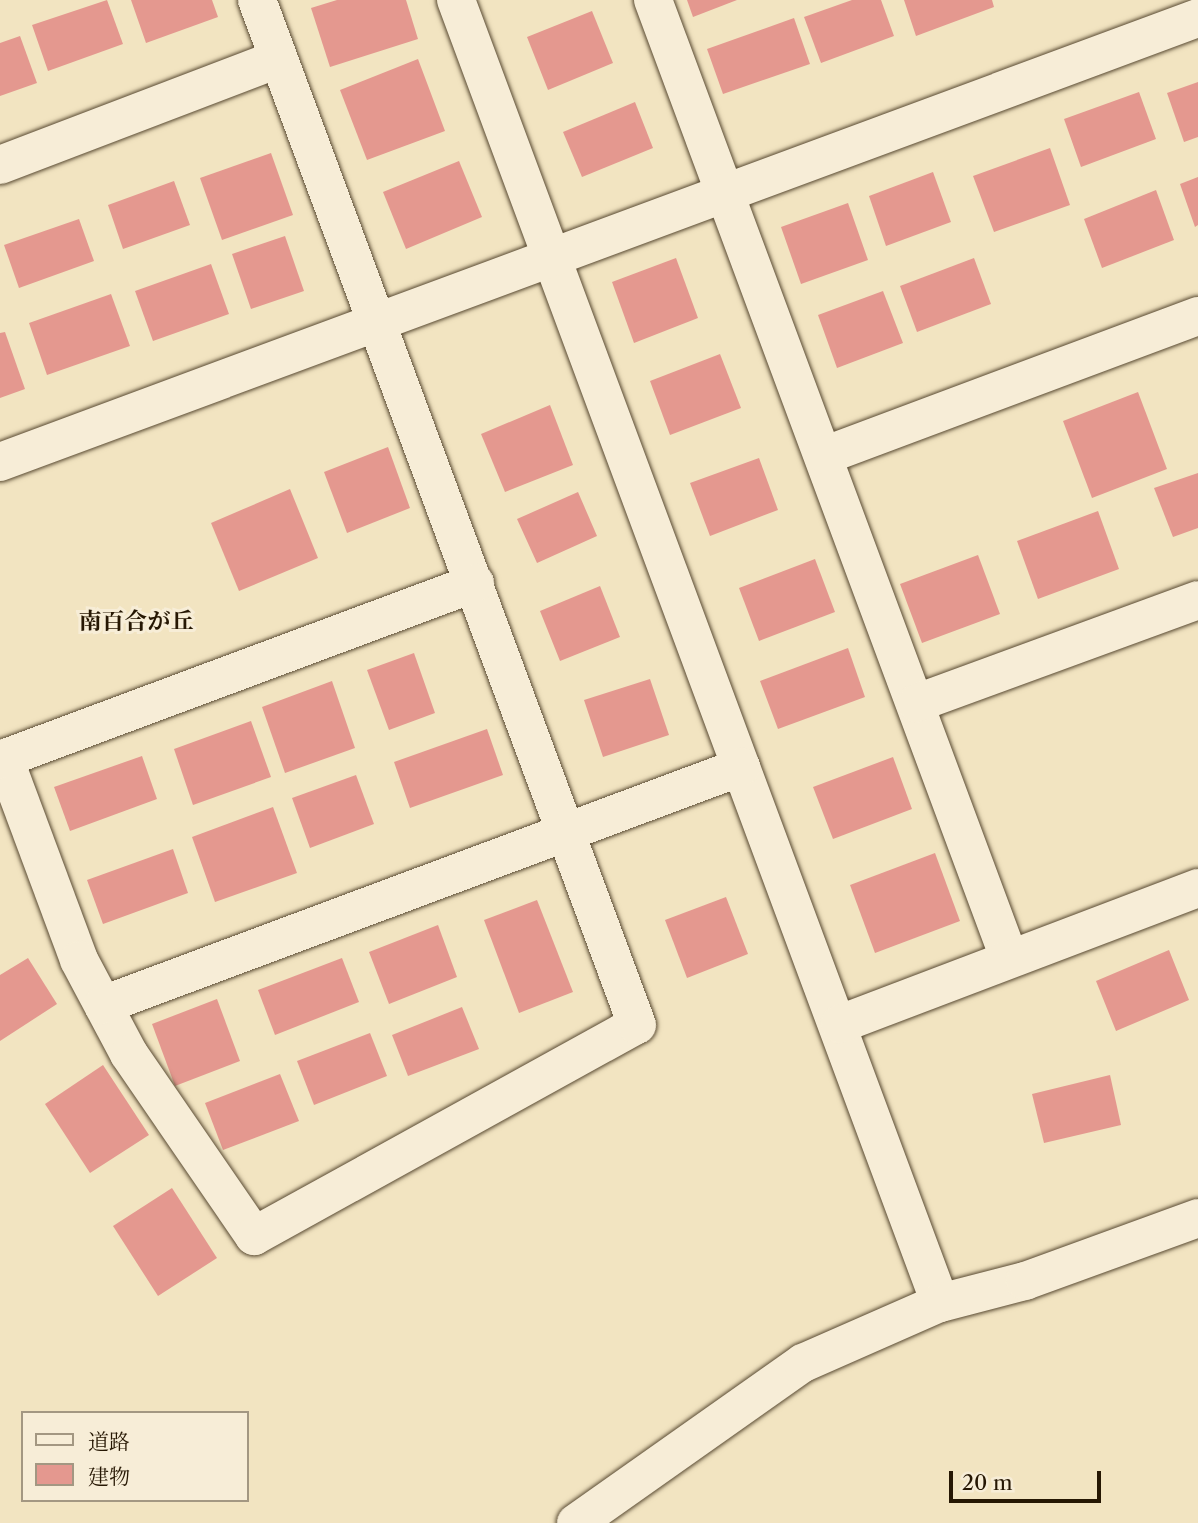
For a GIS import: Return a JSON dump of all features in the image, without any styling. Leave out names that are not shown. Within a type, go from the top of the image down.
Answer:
[{"type":"street","points":[[257,0],[569,830],[638,1025],[254,1236],[129,1054],[79,960],[2,759],[475,583]]},
{"type":"street","points":[[456,0],[741,767],[840,1024],[940,1303]]},
{"type":"street","points":[[653,0],[826,455],[1009,958]]},
{"type":"street","points":[[0,462],[1198,18]]},
{"type":"street","points":[[0,164],[278,59]]},
{"type":"street","points":[[826,455],[1198,316]]},
{"type":"street","points":[[917,703],[1198,600]]},
{"type":"street","points":[[103,1005],[741,767]]},
{"type":"street","points":[[840,1024],[1198,888]]},
{"type":"street","points":[[576,1523],[803,1363],[940,1303],[1025,1281],[1198,1219]]},
{"type":"building","points":[[107,0],[123,44],[48,71],[32,25]]},
{"type":"building","points":[[131,0],[212,0],[218,17],[146,43]]},
{"type":"building","points":[[337,0],[406,0],[418,39],[330,67],[311,8]]},
{"type":"building","points":[[687,0],[737,0],[693,17]]},
{"type":"building","points":[[852,0],[881,0],[894,36],[821,63],[804,17]]},
{"type":"building","points":[[904,0],[992,0],[994,7],[916,36]]},
{"type":"building","points":[[592,11],[613,63],[548,90],[527,37]]},
{"type":"building","points":[[794,18],[810,64],[723,94],[707,49]]},
{"type":"building","points":[[20,36],[37,83],[0,96],[0,43]]},
{"type":"building","points":[[418,59],[445,131],[367,160],[340,90]]},
{"type":"building","points":[[1198,82],[1198,137],[1184,142],[1167,93]]},
{"type":"building","points":[[1139,92],[1156,139],[1081,167],[1064,119]]},
{"type":"building","points":[[635,102],[653,148],[582,177],[563,132]]},
{"type":"building","points":[[1050,148],[1070,205],[994,232],[973,176]]},
{"type":"building","points":[[271,153],[293,215],[222,240],[200,178]]},
{"type":"building","points":[[459,161],[482,217],[406,249],[383,192]]},
{"type":"building","points":[[933,172],[951,222],[886,246],[869,196]]},
{"type":"building","points":[[1198,177],[1198,225],[1195,227],[1180,184]]},
{"type":"building","points":[[174,181],[190,225],[123,249],[108,205]]},
{"type":"building","points":[[1156,190],[1174,240],[1102,268],[1084,219]]},
{"type":"building","points":[[848,203],[868,260],[801,284],[781,227]]},
{"type":"building","points":[[79,219],[94,261],[19,288],[4,245]]},
{"type":"building","points":[[285,236],[304,291],[251,309],[232,254]]},
{"type":"building","points":[[676,258],[698,318],[634,343],[612,282]]},
{"type":"building","points":[[974,258],[991,304],[917,332],[900,286]]},
{"type":"building","points":[[211,264],[229,314],[153,341],[135,291]]},
{"type":"building","points":[[883,291],[903,343],[837,368],[818,315]]},
{"type":"building","points":[[111,294],[130,346],[47,375],[29,323]]},
{"type":"building","points":[[5,332],[25,389],[0,398],[0,333]]},
{"type":"building","points":[[720,354],[741,408],[670,435],[650,381]]},
{"type":"building","points":[[1138,392],[1167,469],[1092,498],[1063,421]]},
{"type":"building","points":[[550,405],[573,465],[505,492],[481,434]]},
{"type":"building","points":[[388,447],[410,508],[347,533],[324,472]]},
{"type":"building","points":[[759,458],[778,510],[710,536],[690,483]]},
{"type":"building","points":[[1198,473],[1198,528],[1173,537],[1154,488]]},
{"type":"building","points":[[290,489],[318,558],[239,591],[211,523]]},
{"type":"building","points":[[578,492],[597,536],[537,563],[517,519]]},
{"type":"building","points":[[1098,511],[1119,569],[1038,599],[1017,541]]},
{"type":"building","points":[[978,555],[1000,614],[922,643],[900,584]]},
{"type":"building","points":[[815,559],[835,612],[759,641],[739,588]]},
{"type":"building","points":[[600,586],[620,637],[560,661],[540,611]]},
{"type":"building","points":[[848,648],[865,697],[778,729],[760,681]]},
{"type":"building","points":[[414,653],[435,713],[389,730],[367,670]]},
{"type":"building","points":[[650,679],[669,735],[603,757],[584,700]]},
{"type":"building","points":[[332,681],[355,748],[285,773],[262,707]]},
{"type":"building","points":[[251,721],[271,777],[193,805],[174,749]]},
{"type":"building","points":[[487,729],[503,775],[410,808],[394,762]]},
{"type":"building","points":[[142,756],[157,799],[70,831],[54,787]]},
{"type":"building","points":[[893,757],[912,809],[833,839],[813,787]]},
{"type":"building","points":[[356,775],[374,824],[310,848],[292,798]]},
{"type":"building","points":[[273,807],[297,873],[215,902],[192,837]]},
{"type":"building","points":[[173,849],[188,893],[103,924],[87,880]]},
{"type":"building","points":[[935,853],[960,921],[875,953],[850,885]]},
{"type":"building","points":[[726,897],[748,954],[687,978],[665,920]]},
{"type":"building","points":[[537,900],[573,992],[519,1013],[484,920]]},
{"type":"building","points":[[438,925],[457,977],[389,1004],[369,952]]},
{"type":"building","points":[[1169,950],[1189,1000],[1116,1031],[1096,981]]},
{"type":"building","points":[[28,958],[57,1004],[0,1041],[0,975]]},
{"type":"building","points":[[342,958],[359,1002],[275,1035],[258,990]]},
{"type":"building","points":[[217,999],[240,1061],[175,1086],[152,1024]]},
{"type":"building","points":[[462,1007],[479,1049],[408,1076],[392,1035]]},
{"type":"building","points":[[370,1033],[387,1076],[314,1105],[297,1061]]},
{"type":"building","points":[[103,1065],[149,1135],[90,1173],[45,1104]]},
{"type":"building","points":[[280,1074],[299,1121],[223,1150],[205,1103]]},
{"type":"building","points":[[1110,1075],[1121,1125],[1044,1143],[1032,1094]]},
{"type":"building","points":[[172,1188],[217,1258],[158,1296],[113,1226]]},
{"type":"district","name":"南百合が丘","points":[[136,621]]}]
